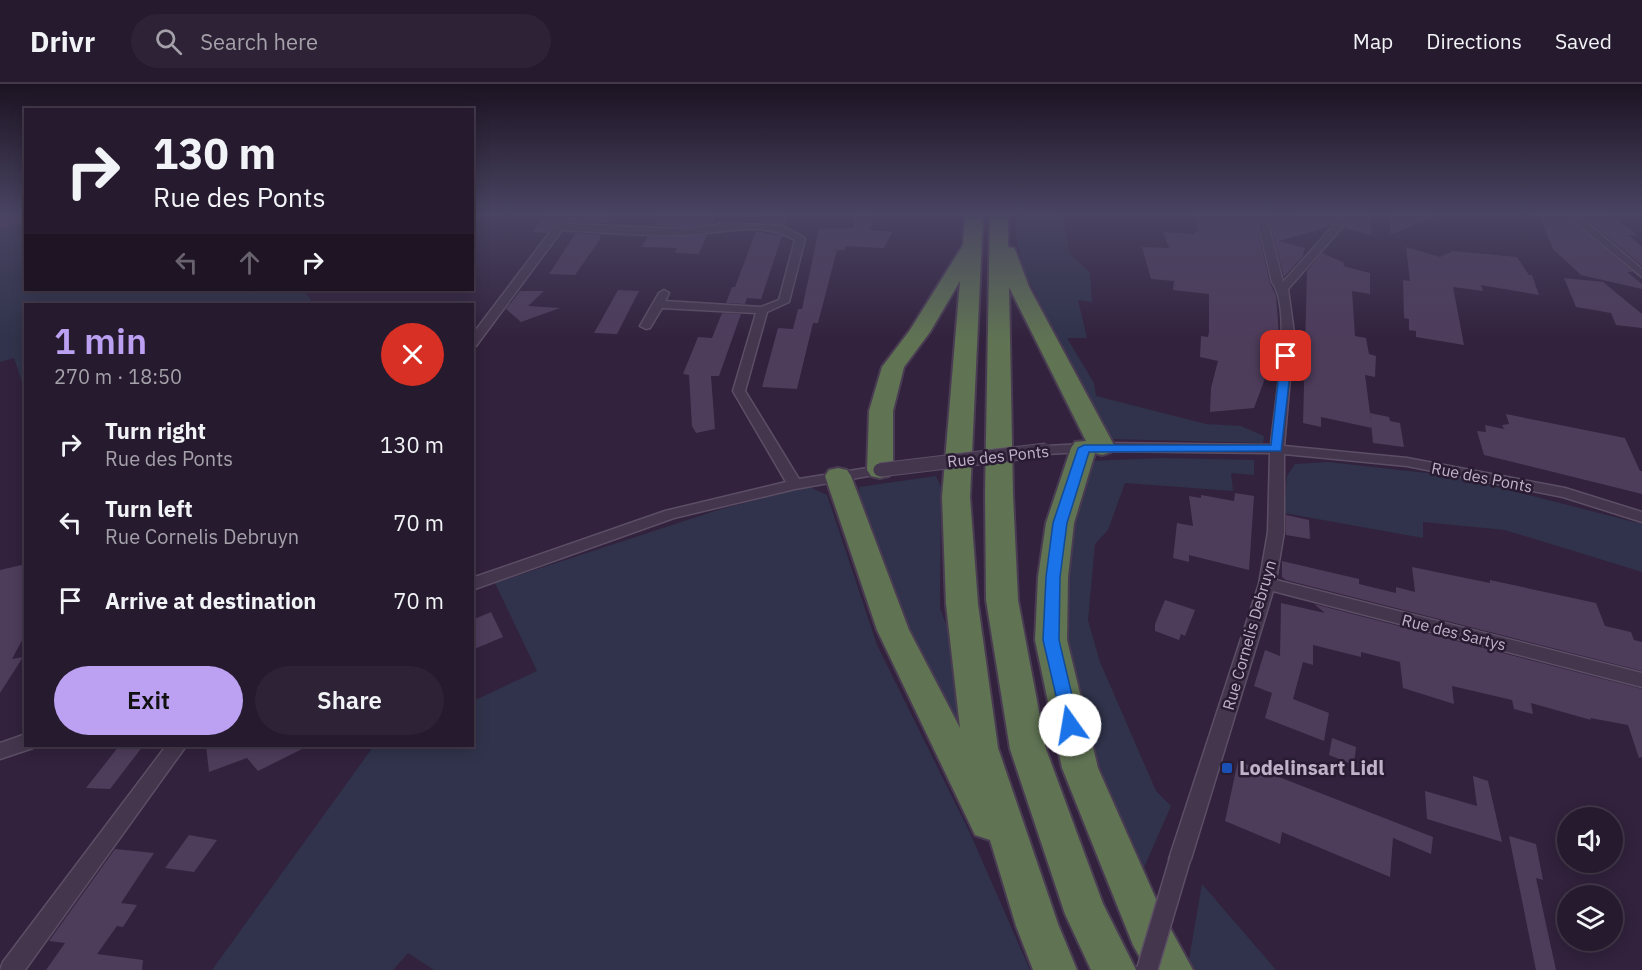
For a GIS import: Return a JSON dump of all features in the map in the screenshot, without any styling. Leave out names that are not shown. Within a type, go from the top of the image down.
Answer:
[{"type":"highway","points":[[880,470],[881,411],[893,367],[919,332],[967,256]]},
{"type":"highway","points":[[983,256],[956,497],[962,604],[980,748],[1032,912],[1055,970]]},
{"type":"highway","points":[[987,256],[1002,600],[1028,749],[1086,914],[1114,970]]},
{"type":"highway","points":[[1002,256],[1019,287],[1093,448],[1060,523],[1053,577],[1051,640],[1080,768],[1148,930],[1171,970]]},
{"type":"highway","points":[[838,476],[893,630],[1032,912]]},
{"type":"street","points":[[474,341],[537,256]]},
{"type":"street","points":[[657,304],[762,310],[783,302],[796,256]]},
{"type":"street","name":"Rue Cornelis Debruyn","points":[[1147,970],[1267,584],[1276,532],[1277,448],[1288,333],[1283,289],[1277,282],[1271,256]]},
{"type":"street","points":[[1283,289],[1310,256]]},
{"type":"street","points":[[1621,256],[1642,274]]},
{"type":"street","points":[[646,326],[664,293]]},
{"type":"street","points":[[762,310],[739,391],[795,483]]},
{"type":"street","name":"Rue des Ponts","points":[[474,583],[670,514],[795,483],[880,470],[1046,450],[1277,448],[1418,464],[1565,493],[1642,517]]},
{"type":"street","name":"Rue des Sartys","points":[[1267,584],[1642,680]]},
{"type":"street","points":[[0,751],[24,743]]},
{"type":"street","points":[[11,970],[176,747]]},
{"type":"shaded area","points":[[0,256],[24,256],[24,291],[304,291],[313,303],[24,303],[24,388],[14,358],[0,362]]},
{"type":"shaded area","points":[[1020,256],[1073,256],[1090,273],[1092,302],[1078,300],[1087,338],[1067,338],[1094,383],[1096,396],[1206,424],[1241,426],[1264,436],[1263,443],[1111,439],[1062,349],[1023,268]]},
{"type":"shaded area","points":[[1164,458],[1254,460],[1254,475],[1231,473],[1233,491],[1125,483],[1108,530],[1095,544],[1088,620],[1100,662],[1156,791],[1171,806],[1138,881],[1106,813],[1063,665],[1066,546],[1086,490],[1090,461]]},
{"type":"shaded area","points":[[1328,462],[1454,476],[1642,524],[1642,572],[1505,530],[1423,522],[1423,538],[1284,513],[1287,476],[1295,464]]},
{"type":"shaded area","points":[[936,476],[941,487],[940,609],[949,631],[958,708],[952,749],[860,509],[859,487]]},
{"type":"shaded area","points":[[808,486],[827,495],[877,645],[970,833],[1030,970],[434,970],[408,953],[393,970],[212,970],[373,747],[474,747],[474,701],[537,671],[495,583],[718,510]]},
{"type":"shaded area","points":[[1202,884],[1276,970],[1190,970],[1188,965]]},
{"type":"building","points":[[560,256],[588,256],[575,275],[549,274]]},
{"type":"building","points":[[746,256],[775,256],[761,299],[747,298],[745,304],[726,303],[732,287],[735,287]]},
{"type":"building","points":[[813,256],[835,256],[818,323],[813,323],[797,389],[762,387],[778,328],[793,329],[798,309],[802,309]]},
{"type":"building","points":[[1145,256],[1264,256],[1270,283],[1276,296],[1279,334],[1277,343],[1272,342],[1273,357],[1254,408],[1210,412],[1211,388],[1218,361],[1200,357],[1201,336],[1208,337],[1209,331],[1209,294],[1173,290],[1174,281],[1151,279]]},
{"type":"building","points":[[1279,256],[1303,256],[1284,277]]},
{"type":"building","points":[[1319,256],[1330,256],[1345,263],[1343,266],[1370,273],[1370,294],[1352,291],[1355,336],[1366,338],[1369,354],[1376,356],[1375,377],[1365,375],[1372,428],[1321,417],[1321,427],[1303,423],[1307,271]]},
{"type":"building","points":[[1407,256],[1517,257],[1529,275],[1532,275],[1539,295],[1481,285],[1483,291],[1453,287],[1464,345],[1416,337],[1416,331],[1409,330],[1409,319],[1404,318],[1403,280],[1410,281]]},
{"type":"building","points":[[1561,256],[1614,256],[1633,272],[1627,272],[1642,284],[1642,289],[1581,275]]},
{"type":"building","points":[[1631,256],[1642,256],[1642,266]]},
{"type":"building","points":[[1564,278],[1603,282],[1642,314],[1642,328],[1616,325],[1611,313],[1576,307]]},
{"type":"building","points":[[618,290],[639,291],[617,334],[594,333]]},
{"type":"building","points":[[520,291],[544,291],[528,306],[560,308],[521,322],[506,309]]},
{"type":"building","points":[[722,313],[741,314],[719,376],[711,376],[715,429],[696,433],[692,426],[689,375],[683,374],[698,337],[712,338]]},
{"type":"building","points":[[1370,413],[1389,417],[1390,421],[1400,423],[1404,447],[1373,443]]},
{"type":"building","points":[[1506,414],[1625,438],[1642,471],[1642,494],[1484,455],[1477,431],[1486,432],[1485,425],[1504,429],[1502,425],[1509,424]]},
{"type":"building","points":[[1235,493],[1254,496],[1249,570],[1189,555],[1189,562],[1173,558],[1177,523],[1193,526],[1189,496],[1201,498],[1201,495],[1234,501]]},
{"type":"building","points":[[1286,515],[1309,520],[1310,539],[1286,535]]},
{"type":"building","points":[[1282,561],[1359,579],[1359,584],[1396,593],[1396,587],[1415,592],[1412,567],[1490,583],[1490,580],[1596,603],[1605,626],[1631,632],[1634,640],[1642,642],[1642,671],[1286,580],[1282,577]]},
{"type":"building","points":[[24,564],[24,637],[12,659],[23,657],[0,693],[0,570]]},
{"type":"building","points":[[1165,600],[1195,610],[1185,636],[1181,634],[1179,640],[1155,631],[1155,624]]},
{"type":"building","points":[[1281,603],[1325,613],[1314,604],[1642,689],[1642,757],[1639,758],[1628,725],[1590,718],[1591,720],[1531,703],[1533,714],[1514,709],[1512,700],[1452,686],[1454,704],[1403,688],[1400,662],[1361,652],[1361,657],[1313,645],[1313,665],[1303,662],[1293,699],[1329,713],[1324,741],[1265,718],[1272,693],[1254,686],[1265,650],[1280,656]]},
{"type":"building","points":[[491,612],[503,637],[474,649],[474,619]]},
{"type":"building","points":[[1332,738],[1356,747],[1354,765],[1329,755]]},
{"type":"building","points":[[118,747],[142,747],[110,789],[86,788]]},
{"type":"building","points":[[206,747],[306,747],[258,771],[247,758],[209,772]]},
{"type":"building","points":[[1238,761],[1433,837],[1431,854],[1393,838],[1390,877],[1282,832],[1280,844],[1225,821]]},
{"type":"building","points":[[1473,776],[1488,781],[1502,842],[1427,819],[1425,791],[1477,806]]},
{"type":"building","points":[[189,835],[217,840],[194,872],[165,868]]},
{"type":"building","points":[[1509,836],[1536,844],[1543,880],[1536,878],[1556,970],[1536,970]]},
{"type":"building","points":[[115,849],[154,853],[121,903],[137,905],[123,927],[117,926],[97,954],[143,960],[142,970],[46,970],[65,943],[49,941]]},
{"type":"place","name":"Lodelinsart Lidl","points":[[1227,768]]},
{"type":"route","points":[[1070,725],[1051,640],[1053,577],[1060,523],[1084,448],[1277,448],[1286,356]]}]
